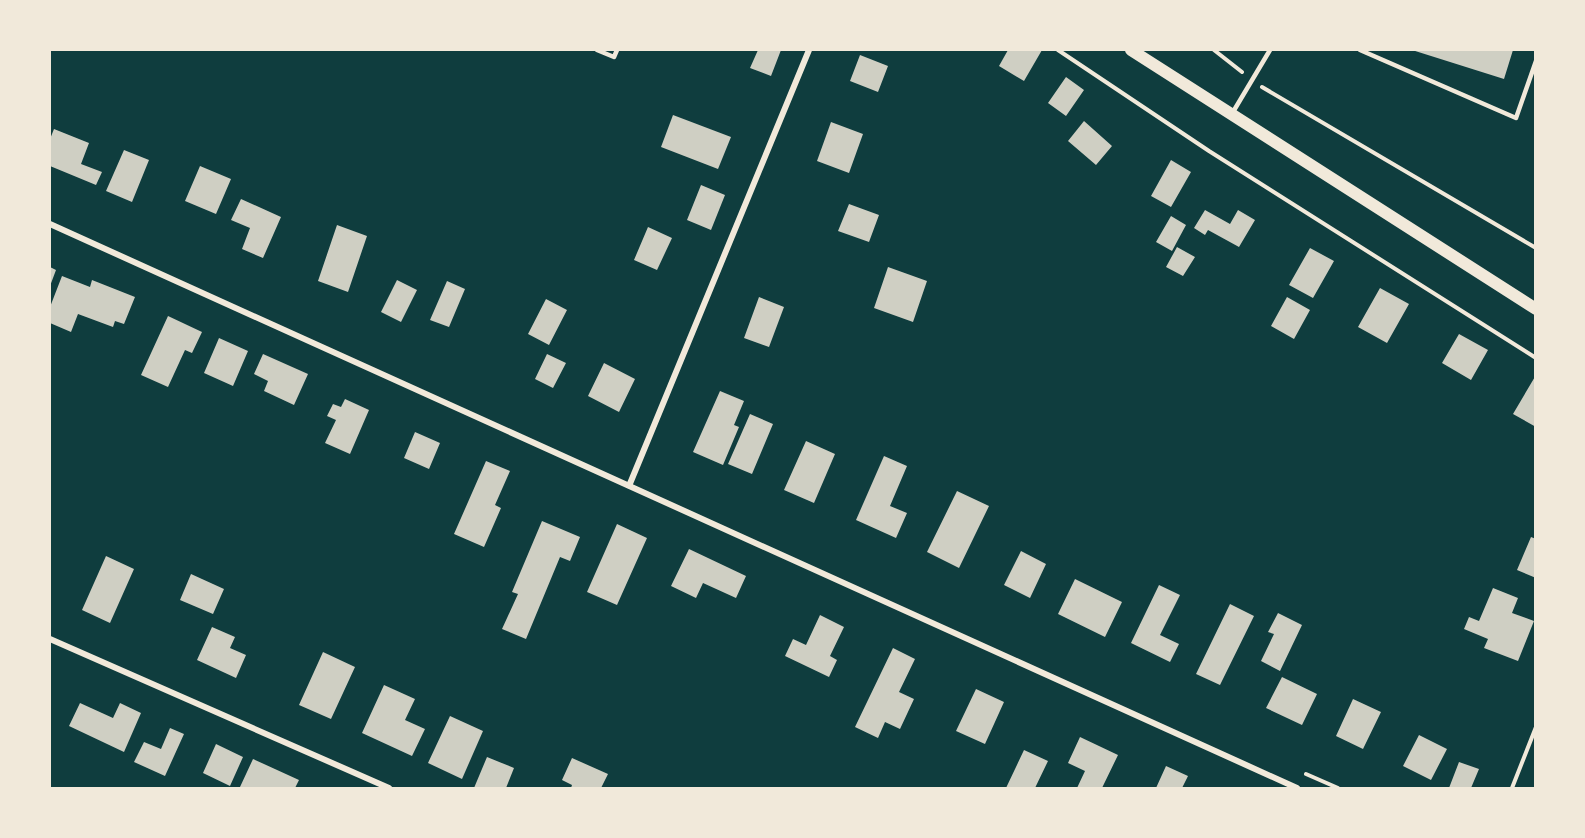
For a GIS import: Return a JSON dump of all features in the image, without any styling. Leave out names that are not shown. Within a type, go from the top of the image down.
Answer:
[{"type":"main road","points":[[1131,50],[1536,309]]},
{"type":"street","points":[[629,486],[810,50]]},
{"type":"street","points":[[50,224],[1297,789]]},
{"type":"street","points":[[50,639],[389,789]]},
{"type":"lane","points":[[597,50],[614,57],[617,50]]},
{"type":"lane","points":[[1231,114],[1270,50]]},
{"type":"lane","points":[[1360,50],[1516,118],[1536,61]]},
{"type":"path","points":[[1058,50],[1209,151],[1536,358]]},
{"type":"path","points":[[1214,50],[1251,80],[1536,248]]},
{"type":"path","points":[[1512,789],[1536,727]]},
{"type":"building","points":[[758,50],[781,50],[771,76],[750,68]]},
{"type":"building","points":[[1008,50],[1042,50],[1024,81],[999,66]]},
{"type":"building","points":[[1412,50],[1513,50],[1504,79]]},
{"type":"building","points":[[860,55],[888,66],[878,92],[850,81]]},
{"type":"building","points":[[1066,77],[1084,90],[1066,116],[1048,103]]},
{"type":"building","points":[[673,115],[731,137],[718,169],[661,147]]},
{"type":"building","points":[[1084,121],[1112,146],[1096,165],[1068,141]]},
{"type":"building","points":[[831,122],[863,134],[849,173],[817,161]]},
{"type":"building","points":[[54,129],[89,143],[81,164],[102,172],[96,185],[50,166],[50,139]]},
{"type":"building","points":[[124,150],[149,160],[132,202],[106,191]]},
{"type":"building","points":[[1171,160],[1191,172],[1171,207],[1151,196]]},
{"type":"building","points":[[200,166],[231,179],[216,214],[185,201]]},
{"type":"building","points":[[701,185],[725,195],[711,230],[687,220]]},
{"type":"building","points":[[241,199],[281,217],[263,258],[242,249],[250,228],[231,220]]},
{"type":"building","points":[[849,204],[879,215],[869,242],[838,231]]},
{"type":"building","points":[[1205,210],[1230,224],[1238,210],[1255,220],[1239,247],[1208,230],[1205,235],[1194,228]]},
{"type":"building","points":[[1171,216],[1186,225],[1172,251],[1156,242]]},
{"type":"building","points":[[337,225],[367,236],[348,292],[318,281]]},
{"type":"building","points":[[648,227],[672,238],[657,270],[634,260]]},
{"type":"building","points":[[1177,247],[1195,257],[1183,276],[1166,267]]},
{"type":"building","points":[[1310,248],[1334,261],[1313,298],[1289,285]]},
{"type":"building","points":[[50,267],[56,270],[50,286]]},
{"type":"building","points":[[888,267],[927,281],[913,322],[874,308]]},
{"type":"building","points":[[62,276],[90,287],[92,280],[135,297],[124,324],[115,321],[113,327],[78,314],[71,332],[50,323],[50,307]]},
{"type":"building","points":[[397,280],[417,290],[401,322],[381,312]]},
{"type":"building","points":[[447,281],[465,289],[449,327],[430,320]]},
{"type":"building","points":[[1380,288],[1409,304],[1387,343],[1358,327]]},
{"type":"building","points":[[759,297],[784,307],[769,347],[744,338]]},
{"type":"building","points":[[1287,297],[1310,310],[1294,339],[1271,326]]},
{"type":"building","points":[[546,299],[567,310],[549,345],[528,334]]},
{"type":"building","points":[[168,316],[202,332],[192,353],[185,350],[168,387],[141,375]]},
{"type":"building","points":[[1459,334],[1488,350],[1471,380],[1442,363]]},
{"type":"building","points":[[219,338],[248,351],[233,386],[204,373]]},
{"type":"building","points":[[263,354],[308,374],[294,405],[264,391],[268,381],[254,374]]},
{"type":"building","points":[[547,354],[566,363],[553,388],[535,379]]},
{"type":"building","points":[[604,363],[635,379],[619,412],[588,396]]},
{"type":"building","points":[[1536,375],[1536,427],[1513,414]]},
{"type":"building","points":[[720,391],[744,401],[734,425],[739,427],[723,465],[693,452]]},
{"type":"building","points":[[345,399],[369,410],[350,454],[325,443],[336,420],[327,416],[333,404],[341,407]]},
{"type":"building","points":[[750,414],[773,424],[752,474],[728,464]]},
{"type":"building","points":[[415,432],[440,443],[429,469],[404,458]]},
{"type":"building","points":[[806,441],[835,454],[814,503],[784,490]]},
{"type":"building","points":[[884,456],[907,466],[890,506],[907,513],[896,538],[856,520]]},
{"type":"building","points":[[486,461],[510,471],[495,505],[501,508],[484,547],[454,534]]},
{"type":"building","points":[[957,491],[989,506],[959,568],[927,552]]},
{"type":"building","points":[[542,521],[580,537],[570,561],[560,557],[526,639],[502,629],[518,594],[512,592]]},
{"type":"building","points":[[617,524],[647,538],[617,605],[587,592]]},
{"type":"building","points":[[1531,537],[1536,539],[1536,578],[1517,570]]},
{"type":"building","points":[[689,549],[746,576],[736,598],[703,583],[696,598],[671,586]]},
{"type":"building","points":[[1021,551],[1046,564],[1030,598],[1004,585]]},
{"type":"building","points":[[106,556],[134,569],[110,623],[82,610]]},
{"type":"building","points":[[191,574],[224,589],[213,614],[180,600]]},
{"type":"building","points":[[1075,579],[1122,602],[1105,637],[1058,614]]},
{"type":"building","points":[[1159,585],[1180,595],[1160,635],[1179,644],[1170,662],[1131,643]]},
{"type":"building","points":[[1493,588],[1518,598],[1512,613],[1534,621],[1518,661],[1484,648],[1488,639],[1464,629],[1469,617],[1479,621]]},
{"type":"building","points":[[1230,604],[1254,616],[1220,685],[1196,674]]},
{"type":"building","points":[[1278,613],[1302,625],[1280,671],[1261,661],[1274,634],[1268,632]]},
{"type":"building","points":[[820,615],[844,627],[830,656],[837,660],[829,677],[785,656],[793,639],[806,645]]},
{"type":"building","points":[[212,627],[235,637],[230,648],[246,655],[236,678],[197,660]]},
{"type":"building","points":[[893,648],[915,659],[899,692],[914,699],[900,729],[885,722],[878,738],[855,727]]},
{"type":"building","points":[[323,652],[355,667],[331,719],[299,705]]},
{"type":"building","points":[[1282,677],[1317,694],[1302,725],[1266,708]]},
{"type":"building","points":[[384,685],[415,699],[405,720],[425,729],[412,756],[362,733]]},
{"type":"building","points":[[976,689],[1004,702],[985,744],[956,731]]},
{"type":"building","points":[[1353,699],[1381,712],[1363,749],[1336,736]]},
{"type":"building","points":[[80,703],[113,718],[120,703],[141,713],[124,752],[69,726]]},
{"type":"building","points":[[450,716],[483,731],[462,779],[428,763]]},
{"type":"building","points":[[170,728],[184,734],[165,776],[134,762],[144,742],[161,749]]},
{"type":"building","points":[[1419,735],[1447,749],[1431,780],[1403,766]]},
{"type":"building","points":[[1080,737],[1118,755],[1102,788],[1077,788],[1085,771],[1068,763]]},
{"type":"building","points":[[216,744],[243,757],[230,786],[203,773]]},
{"type":"building","points":[[1024,750],[1048,761],[1035,788],[1006,788]]},
{"type":"building","points":[[487,757],[514,768],[506,788],[474,788]]},
{"type":"building","points":[[572,758],[608,774],[601,788],[571,788],[572,785],[562,780]]},
{"type":"building","points":[[253,759],[299,780],[295,788],[240,787]]},
{"type":"building","points":[[1459,762],[1479,769],[1471,788],[1449,788]]},
{"type":"building","points":[[1166,766],[1188,776],[1182,788],[1156,788]]}]
